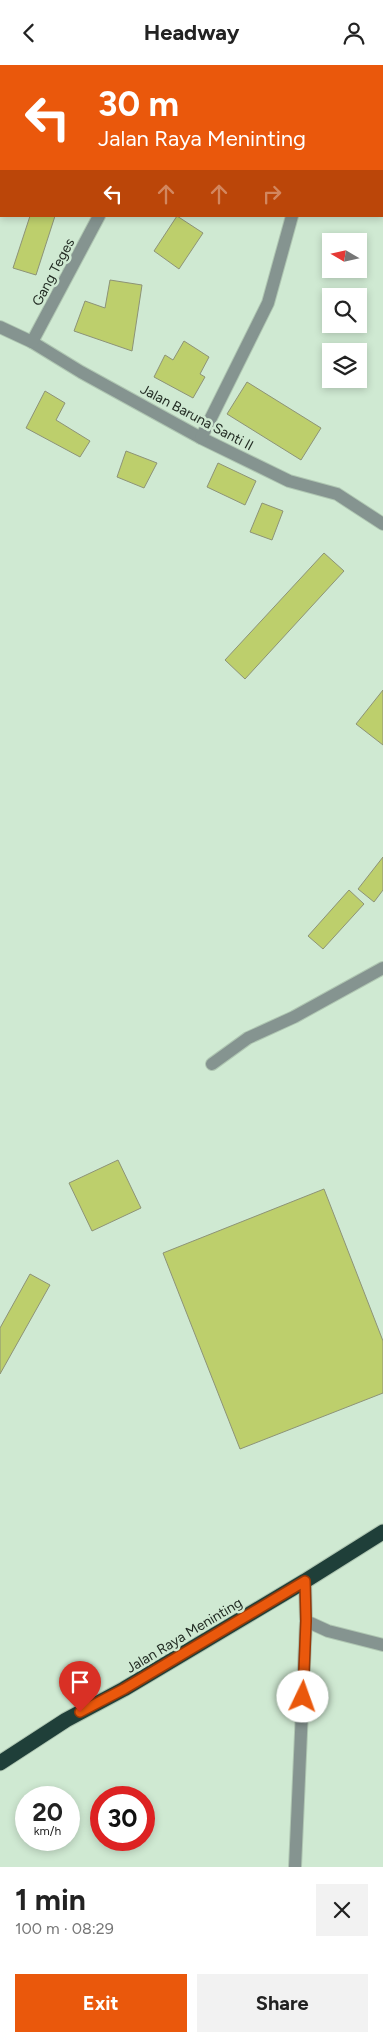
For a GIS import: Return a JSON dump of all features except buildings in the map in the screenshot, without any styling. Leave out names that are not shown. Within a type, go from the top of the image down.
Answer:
[{"type":"highway","name":"Jalan Raya Meninting","points":[[0,1763],[66,1720],[124,1689],[305,1581],[383,1531]]},
{"type":"street","name":"Gang Teges","points":[[32,342],[98,217]]},
{"type":"street","points":[[200,438],[268,303],[292,217]]},
{"type":"street","name":"Jalan Baruna Santi II","points":[[0,327],[32,342],[200,438],[289,481],[337,494],[383,524]]},
{"type":"street","points":[[212,1064],[248,1038],[294,1017],[383,968]]},
{"type":"street","points":[[295,1867],[306,1621],[305,1581]]},
{"type":"street","points":[[306,1621],[328,1631],[383,1645]]},
{"type":"route","points":[[80,1712],[124,1689],[305,1581],[306,1621],[303,1697]]}]
